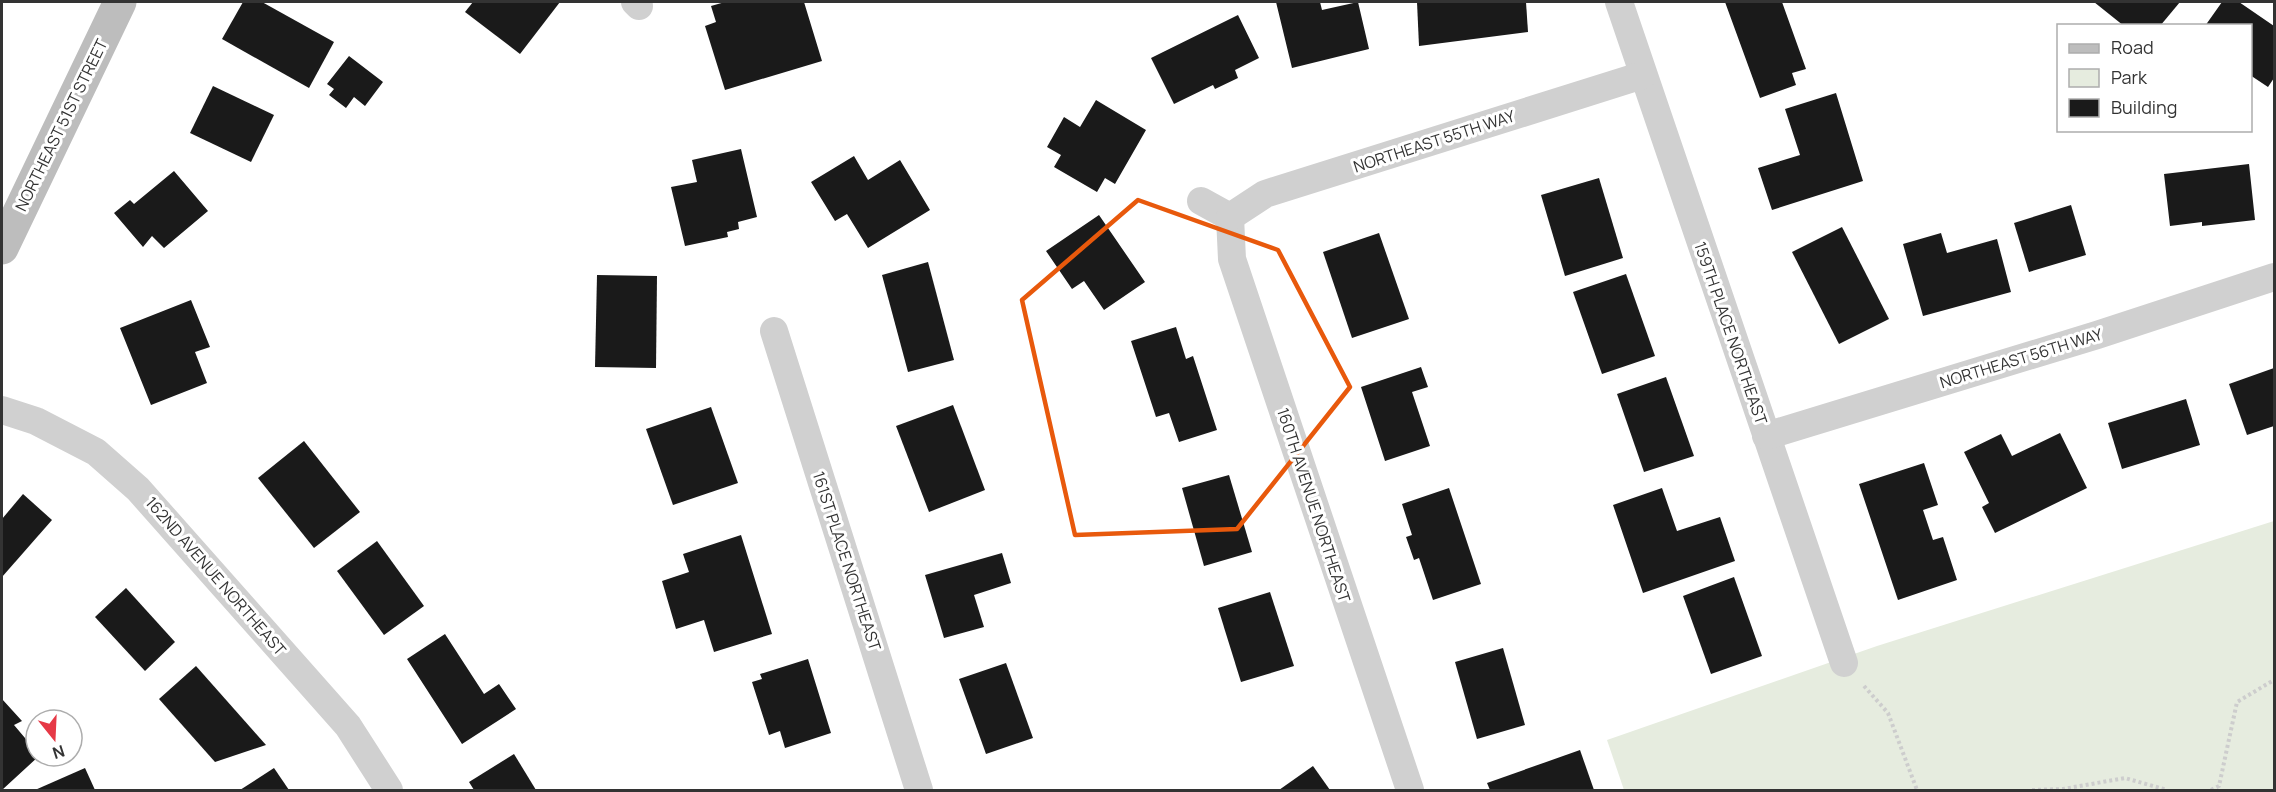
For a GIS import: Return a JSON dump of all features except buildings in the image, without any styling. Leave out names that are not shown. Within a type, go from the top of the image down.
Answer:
[{"type":"main road","name":"NORTHEAST 51ST STREET","points":[[2,248],[120,2]]},
{"type":"street","name":"159TH PLACE NORTHEAST","points":[[1619,2],[1844,663]]},
{"type":"street","name":"NORTHEAST 55TH WAY","points":[[1230,217],[1265,194],[1643,75]]},
{"type":"street","points":[[1201,201],[1230,217]]},
{"type":"street","name":"160TH AVENUE NORTHEAST","points":[[1230,217],[1232,259],[1410,790]]},
{"type":"street","name":"NORTHEAST 56TH WAY","points":[[1766,436],[2097,335],[2274,277]]},
{"type":"street","name":"161ST PLACE NORTHEAST","points":[[774,331],[919,790]]},
{"type":"street","name":"162ND AVENUE NORTHEAST","points":[[2,410],[36,421],[96,452],[138,489],[348,726],[389,790]]},
{"type":"path","points":[[1844,663],[1888,712],[1917,790]]},
{"type":"path","points":[[2211,790],[2219,786],[2237,702],[2274,680]]},
{"type":"path","points":[[2032,790],[2063,789],[2125,778],[2167,790]]},
{"type":"highlighted area","points":[[1138,200],[1278,250],[1350,387],[1237,529],[1075,535],[1022,300]]},
{"type":"green space","points":[[2274,521],[2274,790],[1624,790],[1607,740],[1877,646]]}]
